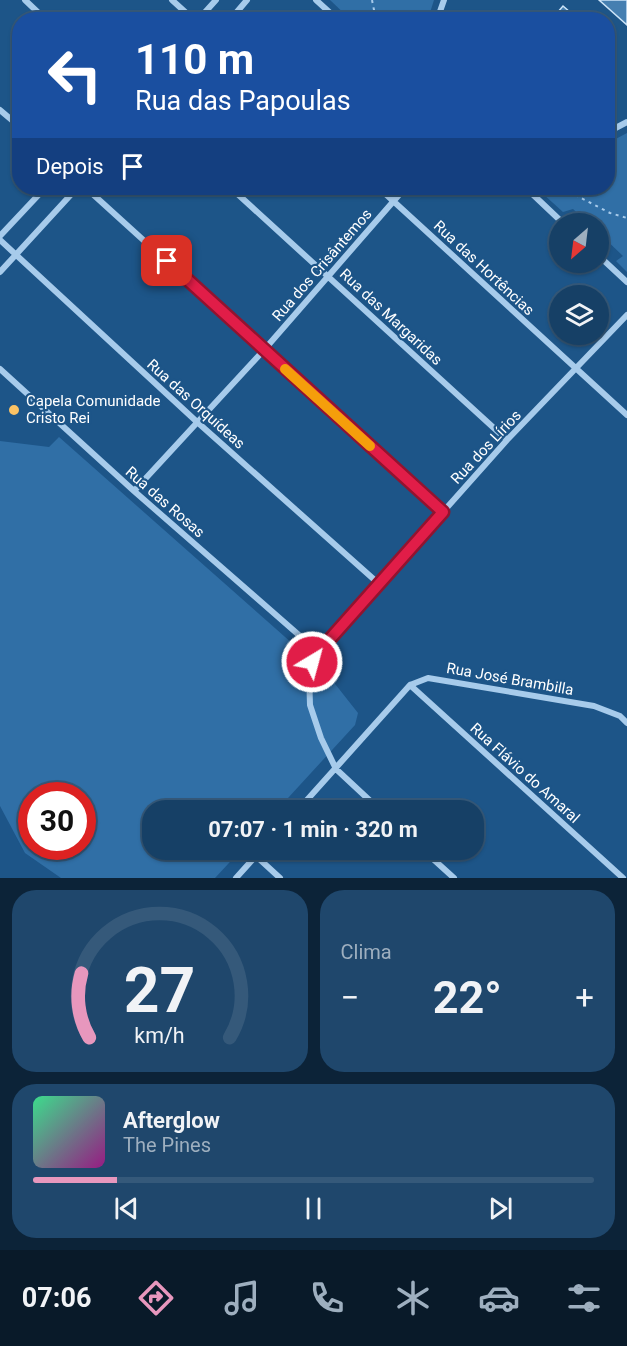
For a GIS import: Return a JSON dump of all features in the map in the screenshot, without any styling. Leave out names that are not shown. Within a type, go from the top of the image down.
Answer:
[{"type":"street","points":[[25,0],[38,12]]},
{"type":"street","points":[[172,0],[186,12]]},
{"type":"street","points":[[204,12],[216,0]]},
{"type":"street","points":[[237,12],[247,0]]},
{"type":"street","points":[[316,0],[329,12]]},
{"type":"street","points":[[0,110],[12,120]]},
{"type":"street","points":[[0,238],[39,195]]},
{"type":"street","points":[[0,272],[71,195]]},
{"type":"street","points":[[94,195],[443,512]]},
{"type":"street","name":"Rua das Margaridas","points":[[239,195],[507,440]]},
{"type":"street","name":"Rua das Hortências","points":[[387,195],[627,415]]},
{"type":"street","name":"Rua dos Crisântemos","points":[[134,491],[196,421],[264,350],[399,195]]},
{"type":"street","points":[[533,195],[552,213]]},
{"type":"street","name":"Rua das Orquídeas","points":[[0,238],[196,421],[378,583]]},
{"type":"street","points":[[609,265],[627,282]]},
{"type":"street","name":"Rua dos Lírios","points":[[316,650],[322,648],[507,440],[627,315]]},
{"type":"street","name":"Rua das Rosas","points":[[0,369],[134,491],[316,650]]},
{"type":"street","points":[[316,650],[309,674],[310,705],[321,738],[336,769],[369,800]]},
{"type":"street","name":"Rua José Brambilla","points":[[410,685],[428,678],[594,706],[620,716],[627,723]]},
{"type":"street","points":[[307,800],[410,685]]},
{"type":"street","name":"Rua Flávio do Amaral","points":[[410,685],[623,878]]},
{"type":"street","points":[[236,878],[252,860]]},
{"type":"street","points":[[260,860],[280,878]]},
{"type":"street","points":[[434,860],[454,878]]},
{"type":"path","points":[[575,195],[610,213],[627,218]]},
{"type":"shaded area","points":[[330,0],[434,0],[430,12],[343,12]]},
{"type":"shaded area","points":[[627,133],[627,272],[616,261],[623,256],[609,243],[609,213],[577,213],[573,209],[563,212],[544,195],[615,195],[615,139]]},
{"type":"shaded area","points":[[59,437],[328,675],[358,713],[355,725],[286,800],[142,800],[142,860],[232,860],[215,878],[61,878],[35,860],[96,860],[96,782],[18,782],[18,840],[0,806],[0,441],[49,447]]},
{"type":"building","points":[[599,0],[627,0],[627,25],[615,12]]},
{"type":"building","points":[[563,6],[570,12],[558,12]]},
{"type":"slow traffic","points":[[285,369],[370,446]]},
{"type":"place","name":"Capela Comunidade Cristo Rei","points":[[14,410]]},
{"type":"route","points":[[167,261],[443,512],[322,648],[316,650],[312,662]]}]
